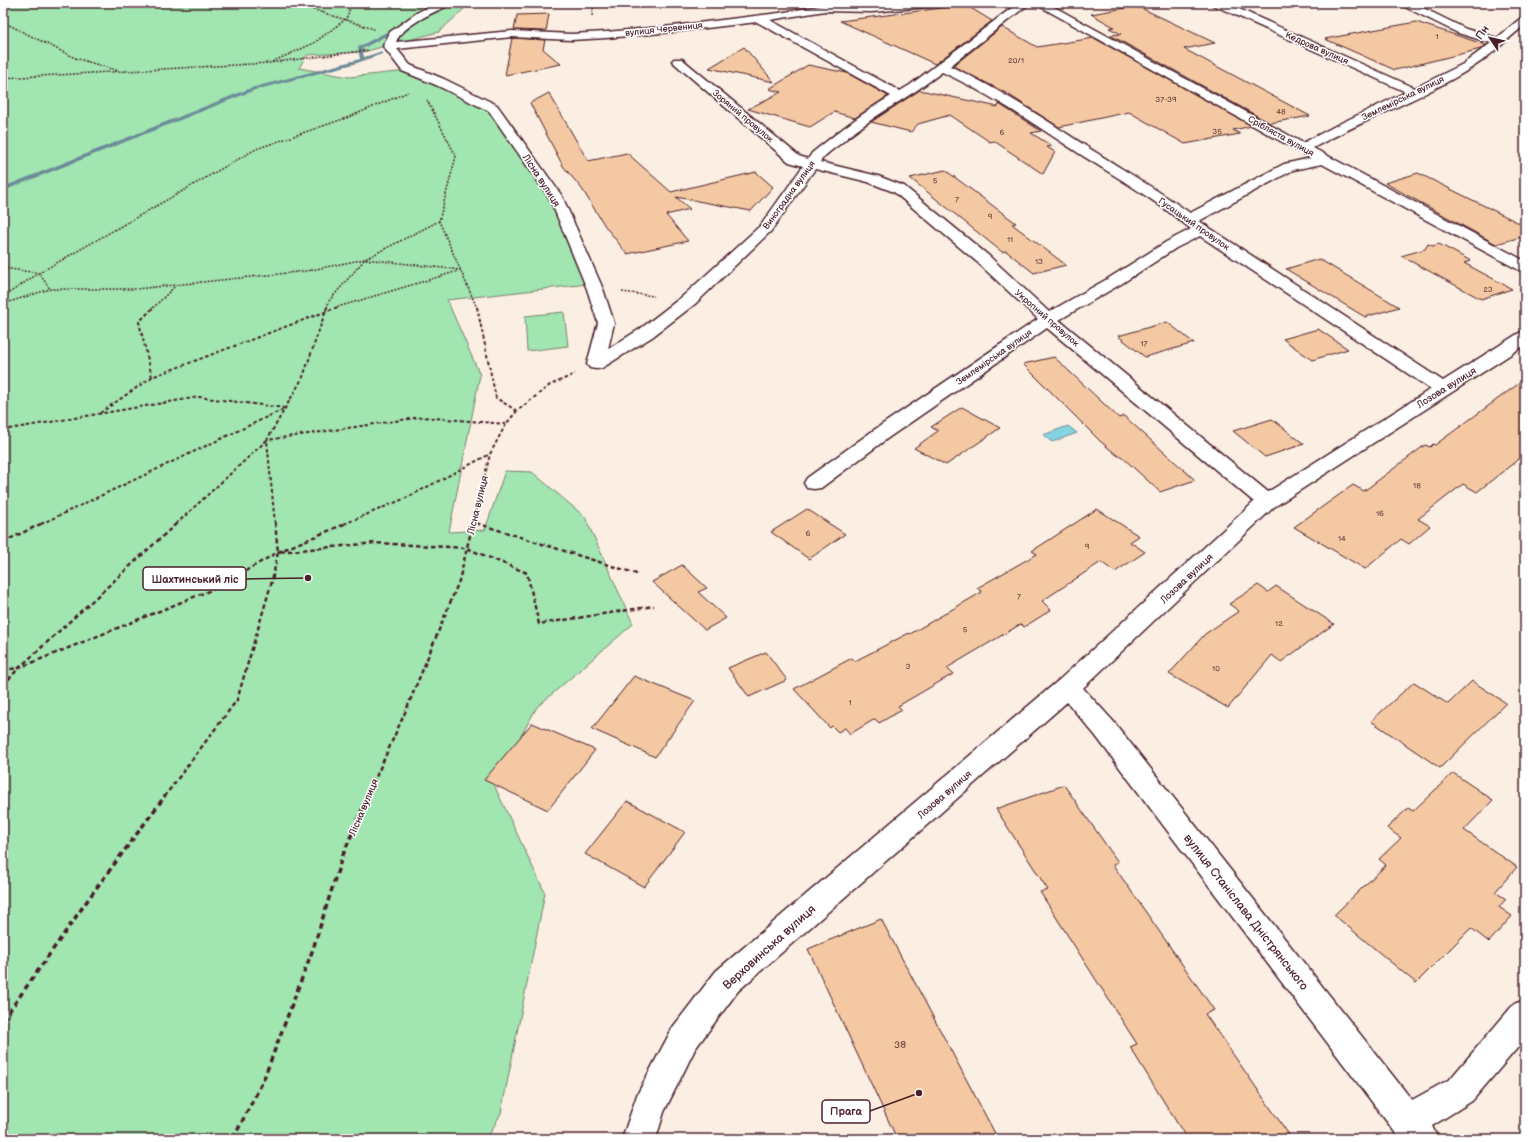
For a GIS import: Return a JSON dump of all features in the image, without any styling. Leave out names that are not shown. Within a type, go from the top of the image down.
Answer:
[{"type":"street","points":[[389,46],[394,34],[422,14],[446,3]]},
{"type":"street","name":"вулиця Червениця","points":[[389,46],[512,34],[571,37],[674,29],[758,18],[825,5],[839,10],[872,9],[939,3]]},
{"type":"street","name":"Виноградна вулиця","points":[[596,364],[646,333],[689,300],[766,228],[817,156],[851,127],[869,114],[901,96],[1025,3]]},
{"type":"street","name":"Срібляста вулиця","points":[[1039,3],[1324,160],[1525,267]]},
{"type":"street","name":"Кедрова вулиця","points":[[1217,3],[1417,93]]},
{"type":"street","points":[[1405,3],[1462,31],[1500,42]]},
{"type":"street","points":[[758,18],[778,31],[815,48],[888,91],[901,96]]},
{"type":"street","name":"Землемірська вулиця","points":[[1303,148],[1322,136],[1417,93],[1468,65],[1486,54],[1500,42],[1520,29],[1525,20]]},
{"type":"street","name":"Лісна вулиця","points":[[389,46],[406,68],[440,82],[493,108],[557,199],[595,289],[606,323],[596,364]]},
{"type":"street","name":"Зоряний провулок","points":[[678,61],[794,160],[812,165]]},
{"type":"street","name":"Гусацький провулок","points":[[941,67],[970,79],[1031,116],[1170,206],[1195,225],[1443,389]]},
{"type":"street","name":"Землемірська вулиця","points":[[814,483],[881,434],[1064,309],[1115,282],[1171,245],[1195,225],[1213,206],[1289,167],[1324,160]]},
{"type":"street","name":"Укропний провулок","points":[[812,165],[865,175],[883,181],[898,189],[982,259],[1048,320],[1267,502]]},
{"type":"street","name":"Лозова вулиця","points":[[874,855],[1068,687],[1267,502],[1525,337]]},
{"type":"street","name":"вулиця Станіслава Дністрянського","points":[[1068,687],[1104,728],[1414,1130]]},
{"type":"street","name":"Верховинська вулиця","points":[[639,1139],[649,1108],[684,1038],[727,981],[874,855]]},
{"type":"street","points":[[1414,1130],[1461,1090],[1525,1015]]},
{"type":"path","points":[[293,3],[377,30]]},
{"type":"path","points":[[268,63],[314,43],[346,19],[352,3]]},
{"type":"path","points":[[3,22],[75,58],[122,71]]},
{"type":"path","points":[[3,78],[268,63],[361,52],[389,46]]},
{"type":"path","points":[[406,68],[426,98],[456,156],[439,221],[477,306],[496,398],[517,411]]},
{"type":"path","points":[[3,297],[256,149],[349,117],[419,87]]},
{"type":"path","points":[[3,304],[50,289],[136,289],[307,272],[365,259],[439,221]]},
{"type":"path","points":[[365,259],[461,270]]},
{"type":"path","points":[[3,685],[19,668],[267,440],[303,377],[329,302],[365,259]]},
{"type":"path","points":[[3,268],[40,274],[50,289]]},
{"type":"path","points":[[100,413],[152,377],[326,310],[461,270]]},
{"type":"path","points":[[152,377],[140,322],[175,285]]},
{"type":"path","points":[[595,289],[689,300]]},
{"type":"path","name":"Лісна вулиця","points":[[233,1139],[263,1081],[313,949],[342,857],[407,708],[459,580],[490,454],[506,424],[517,411],[550,385],[596,364]]},
{"type":"path","points":[[3,430],[199,397],[285,408]]},
{"type":"path","points":[[3,542],[285,408]]},
{"type":"path","points":[[267,440],[422,417],[506,424]]},
{"type":"path","points":[[3,1020],[92,894],[237,700],[272,581],[278,552],[267,440]]},
{"type":"path","points":[[3,670],[19,668],[216,588],[278,552],[406,498],[490,454]]},
{"type":"path","points":[[473,522],[637,574]]},
{"type":"path","points":[[278,552],[375,543],[466,548],[527,573],[539,624],[654,606]]},
{"type":"green space","points":[[3,3],[520,3],[520,5],[466,7],[439,32],[363,52],[307,55],[299,68],[349,77],[407,71],[473,97],[512,130],[563,210],[588,284],[447,300],[480,375],[449,532],[485,530],[505,471],[532,472],[585,517],[633,624],[537,707],[494,785],[545,893],[501,1113],[487,1139],[3,1139]]},
{"type":"green space","points":[[564,312],[568,346],[527,351],[525,316]]},
{"type":"water","points":[[1068,426],[1077,433],[1052,442],[1043,435]]},
{"type":"building","points":[[966,5],[992,21],[935,64],[840,21]]},
{"type":"building","points":[[1137,6],[1215,43],[1184,49],[1310,116],[1270,123],[1110,35],[1121,34],[1109,28],[1114,27],[1091,14]]},
{"type":"building","points":[[549,14],[546,31],[514,30],[517,15]]},
{"type":"building","points":[[1416,22],[1486,45],[1481,49],[1395,70],[1325,39]]},
{"type":"building","points":[[1002,27],[1037,47],[1094,38],[1252,126],[1233,130],[1240,134],[1185,144],[1129,112],[1059,127],[1006,93],[953,66]]},
{"type":"building","points":[[512,38],[545,40],[543,49],[561,64],[505,75]]},
{"type":"building","points":[[744,47],[774,82],[709,68]]},
{"type":"building","points":[[808,65],[847,73],[888,96],[855,118],[834,112],[810,127],[748,109],[781,92],[769,89]]},
{"type":"building","points":[[920,90],[998,107],[999,104],[1041,131],[1031,133],[1052,146],[1047,147],[1055,152],[1043,174],[994,141],[990,142],[950,115],[918,124],[911,132],[871,122]]},
{"type":"building","points":[[549,93],[588,161],[627,153],[671,192],[756,172],[773,187],[751,211],[676,197],[690,209],[666,215],[688,241],[627,254],[605,226],[582,189],[563,166],[530,103]]},
{"type":"building","points":[[945,170],[1016,223],[1012,224],[1066,265],[1034,273],[1006,251],[1002,252],[910,178]]},
{"type":"building","points":[[1418,173],[1525,226],[1525,236],[1496,244],[1385,183]]},
{"type":"building","points":[[1428,244],[1433,246],[1439,244],[1471,261],[1464,263],[1512,289],[1481,299],[1401,256],[1425,249]]},
{"type":"building","points":[[1319,259],[1399,307],[1365,317],[1286,269]]},
{"type":"building","points":[[1167,322],[1194,343],[1145,357],[1118,336]]},
{"type":"building","points":[[1318,329],[1348,349],[1312,360],[1283,339]]},
{"type":"building","points":[[1054,357],[1119,418],[1124,416],[1195,480],[1160,492],[1121,456],[1118,456],[1100,441],[1023,364]]},
{"type":"building","points":[[1525,379],[1525,454],[1477,492],[1463,484],[1418,519],[1430,526],[1409,544],[1401,539],[1365,569],[1294,527],[1353,485],[1364,491],[1425,445],[1430,447],[1433,444],[1435,445]]},
{"type":"building","points":[[962,407],[1000,428],[946,465],[914,448],[938,431],[931,427]]},
{"type":"building","points":[[1272,419],[1304,444],[1265,457],[1233,431]]},
{"type":"building","points":[[807,509],[845,534],[809,559],[771,532]]},
{"type":"building","points":[[1097,509],[1139,536],[1130,542],[1145,552],[1115,572],[1101,562],[1042,601],[1051,610],[1024,627],[1021,624],[947,668],[953,674],[898,706],[902,710],[879,723],[875,719],[850,734],[845,728],[838,732],[832,726],[830,728],[794,689],[852,658],[855,661],[909,633],[910,634],[982,592],[977,588],[1037,554],[1032,551]]},
{"type":"building","points":[[682,565],[707,588],[698,592],[726,618],[705,630],[652,582]]},
{"type":"building","points":[[1258,585],[1268,592],[1276,586],[1334,624],[1281,662],[1272,655],[1228,708],[1169,674],[1205,634],[1239,611],[1229,604]]},
{"type":"building","points":[[766,652],[787,680],[749,697],[728,668]]},
{"type":"building","points":[[634,676],[695,701],[655,757],[592,729]]},
{"type":"building","points":[[1472,681],[1506,703],[1440,768],[1371,721],[1414,682],[1448,704]]},
{"type":"building","points":[[532,723],[595,750],[548,810],[484,780]]},
{"type":"building","points":[[1453,773],[1493,800],[1464,830],[1517,867],[1495,892],[1506,899],[1499,907],[1512,916],[1489,942],[1471,928],[1416,983],[1334,915],[1386,865],[1379,859],[1401,838],[1387,828],[1408,808],[1413,811]]},
{"type":"building","points":[[1064,785],[1118,862],[1113,865],[1214,1010],[1205,1014],[1292,1139],[1187,1139],[1130,1047],[1137,1044],[1040,892],[1048,890],[996,809]]},
{"type":"building","points":[[627,801],[685,832],[644,887],[585,854]]},
{"type":"building","points":[[881,919],[998,1139],[897,1139],[808,949]]},
{"type":"waterway","points":[[362,59],[360,48],[402,26]]},
{"type":"waterway","points":[[3,189],[253,89],[352,63],[380,53]]},
{"type":"place","name":"Шахтинський ліс","points":[[308,578]]},
{"type":"place","name":"Прага","points":[[919,1093]]}]
